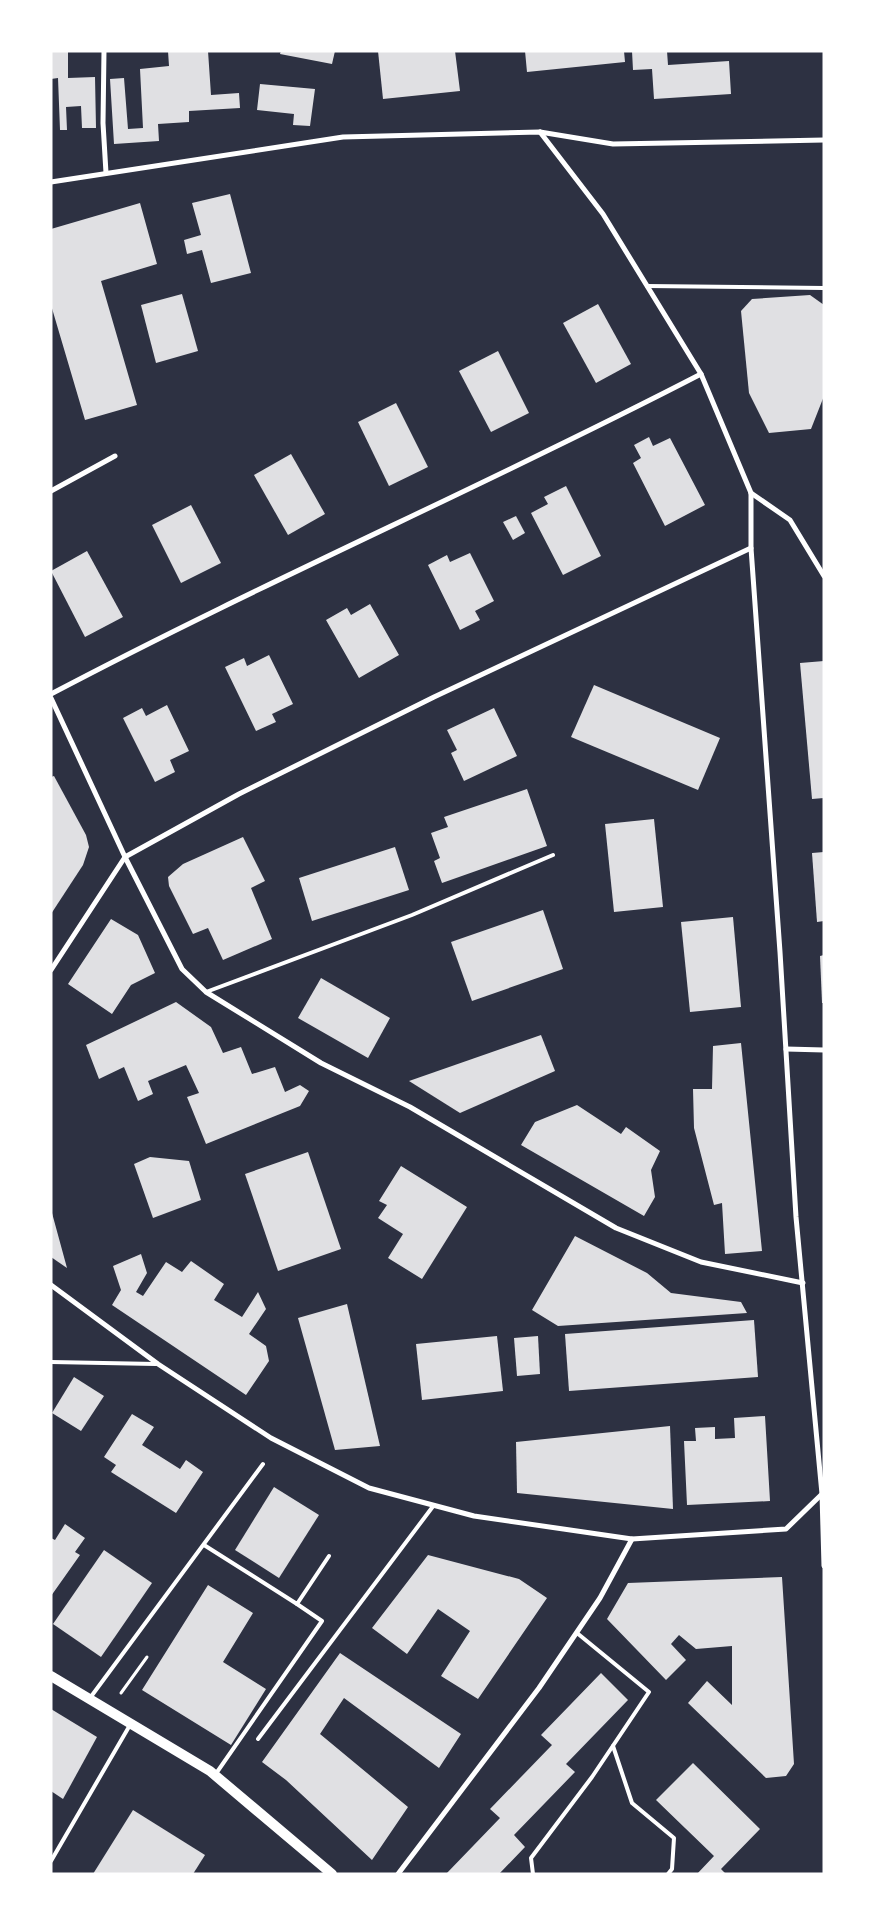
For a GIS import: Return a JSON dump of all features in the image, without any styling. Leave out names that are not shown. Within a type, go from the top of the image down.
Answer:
[{"type":"main road","points":[[52,1677],[90,1698],[215,1775],[332,1874]]},
{"type":"street","points":[[104,51],[103,123],[106,173]]},
{"type":"street","points":[[540,132],[603,214],[701,374],[751,493],[751,548],[786,1049],[803,1283],[823,1494],[824,1566]]},
{"type":"street","points":[[51,182],[343,137],[540,132],[613,144],[824,140]]},
{"type":"street","points":[[51,694],[140,647],[260,591],[426,508],[589,432],[701,374]]},
{"type":"street","points":[[51,491],[115,456]]},
{"type":"street","points":[[751,493],[790,520],[824,576]]},
{"type":"street","points":[[51,970],[125,857],[238,794],[434,697],[751,548]]},
{"type":"street","points":[[51,698],[125,857],[182,969],[206,992],[321,1063],[410,1107],[616,1228],[701,1262],[803,1283]]},
{"type":"street","points":[[786,1049],[824,1050]]},
{"type":"street","points":[[51,1285],[158,1364],[280,1443],[369,1488],[474,1516],[632,1539],[786,1529],[823,1494]]},
{"type":"street","points":[[398,1874],[539,1688],[600,1598],[632,1539]]},
{"type":"lane","points":[[647,286],[824,288]]},
{"type":"lane","points":[[206,992],[412,915],[553,855]]},
{"type":"lane","points":[[51,1362],[158,1364]]},
{"type":"lane","points":[[90,1698],[263,1464]]},
{"type":"lane","points":[[258,1739],[434,1505]]},
{"type":"lane","points":[[204,1545],[322,1620],[215,1775]]},
{"type":"lane","points":[[298,1604],[329,1556]]},
{"type":"lane","points":[[533,1874],[531,1858],[613,1746],[649,1692],[577,1633]]},
{"type":"lane","points":[[51,1861],[131,1723]]},
{"type":"lane","points":[[613,1746],[632,1803],[674,1838],[672,1870],[668,1874]]},
{"type":"building","points":[[51,51],[68,51],[68,78],[95,77],[96,128],[82,128],[81,106],[66,107],[67,130],[60,130],[58,78],[51,79]]},
{"type":"building","points":[[168,51],[208,51],[211,95],[239,93],[240,108],[189,111],[189,122],[158,124],[159,141],[114,144],[110,79],[124,78],[128,129],[143,128],[140,69],[169,66]]},
{"type":"building","points":[[281,51],[335,51],[332,64],[280,54]]},
{"type":"building","points":[[378,51],[455,51],[460,91],[383,99]]},
{"type":"building","points":[[525,51],[624,51],[625,62],[527,72]]},
{"type":"building","points":[[632,51],[667,51],[668,65],[729,61],[731,94],[654,99],[652,69],[633,70]]},
{"type":"building","points":[[260,84],[315,89],[310,126],[293,125],[294,114],[257,110]]},
{"type":"building","points":[[230,194],[251,273],[211,283],[202,250],[187,254],[184,240],[201,235],[192,203]]},
{"type":"building","points":[[140,203],[157,264],[101,281],[137,405],[85,420],[51,305],[51,229]]},
{"type":"building","points":[[182,294],[198,351],[156,363],[141,305]]},
{"type":"building","points":[[810,295],[824,305],[824,396],[811,429],[769,433],[749,393],[741,311],[752,299]]},
{"type":"building","points":[[598,304],[631,364],[596,383],[563,323]]},
{"type":"building","points":[[498,351],[529,413],[491,432],[459,371]]},
{"type":"building","points":[[396,403],[428,467],[389,486],[358,422]]},
{"type":"building","points":[[649,437],[653,446],[670,438],[705,505],[665,526],[633,463],[641,458],[634,445]]},
{"type":"building","points":[[291,454],[325,514],[288,535],[254,475]]},
{"type":"building","points":[[566,486],[601,556],[563,575],[531,513],[548,504],[544,497]]},
{"type":"building","points":[[191,505],[221,563],[181,583],[152,525]]},
{"type":"building","points":[[516,516],[525,533],[513,540],[503,522]]},
{"type":"building","points":[[87,551],[123,617],[85,637],[51,571]]},
{"type":"building","points":[[470,553],[494,601],[475,611],[480,620],[460,630],[428,565],[447,555],[450,562]]},
{"type":"building","points":[[370,604],[399,655],[359,678],[326,620],[347,608],[351,615]]},
{"type":"building","points":[[269,655],[293,704],[272,714],[276,722],[256,731],[225,667],[244,658],[247,666]]},
{"type":"building","points":[[824,661],[824,798],[812,799],[800,663]]},
{"type":"building","points":[[594,685],[720,738],[698,790],[571,737]]},
{"type":"building","points":[[167,705],[189,751],[170,760],[175,772],[155,782],[123,718],[142,708],[146,716]]},
{"type":"building","points":[[494,708],[517,756],[464,781],[451,753],[457,750],[447,730]]},
{"type":"building","points":[[54,776],[86,835],[89,847],[83,865],[51,914],[51,777]]},
{"type":"building","points":[[527,789],[547,846],[442,883],[434,861],[440,858],[431,833],[448,827],[444,817]]},
{"type":"building","points":[[654,819],[663,907],[614,912],[605,824]]},
{"type":"building","points":[[243,837],[265,881],[251,888],[272,939],[223,960],[208,928],[193,934],[169,886],[168,877],[183,864]]},
{"type":"building","points":[[395,847],[409,890],[312,921],[299,878]]},
{"type":"building","points":[[824,852],[824,921],[817,922],[812,853]]},
{"type":"building","points":[[543,910],[563,969],[472,1001],[451,942]]},
{"type":"building","points":[[733,917],[741,1007],[690,1012],[681,922]]},
{"type":"building","points":[[111,919],[138,935],[155,973],[131,985],[112,1014],[68,984]]},
{"type":"building","points":[[824,955],[824,1003],[822,1003],[820,956]]},
{"type":"building","points":[[321,978],[390,1018],[368,1058],[298,1018]]},
{"type":"building","points":[[176,1002],[211,1027],[223,1053],[241,1047],[252,1074],[275,1067],[285,1092],[300,1085],[309,1091],[300,1106],[206,1144],[187,1097],[199,1093],[186,1065],[148,1081],[153,1094],[138,1101],[124,1067],[99,1079],[86,1045]]},
{"type":"building","points":[[541,1035],[555,1071],[460,1113],[409,1081]]},
{"type":"building","points":[[741,1043],[762,1251],[725,1254],[722,1203],[714,1205],[694,1128],[693,1089],[712,1089],[713,1046]]},
{"type":"building","points":[[577,1105],[621,1134],[626,1127],[660,1151],[651,1170],[655,1197],[644,1216],[521,1145],[535,1122]]},
{"type":"building","points":[[308,1152],[341,1249],[278,1271],[245,1174]]},
{"type":"building","points":[[150,1157],[189,1161],[201,1200],[153,1218],[134,1164]]},
{"type":"building","points":[[401,1166],[467,1207],[422,1279],[388,1258],[403,1234],[378,1218],[387,1205],[379,1201]]},
{"type":"building","points":[[52,1213],[67,1268],[51,1257]]},
{"type":"building","points":[[575,1236],[647,1273],[671,1293],[741,1302],[747,1313],[558,1326],[532,1310]]},
{"type":"building","points":[[141,1254],[147,1273],[136,1292],[143,1296],[166,1262],[182,1272],[191,1261],[224,1284],[214,1300],[242,1317],[258,1292],[266,1309],[249,1334],[266,1346],[269,1361],[246,1395],[112,1305],[121,1290],[113,1266]]},
{"type":"building","points":[[347,1304],[380,1446],[335,1450],[298,1318]]},
{"type":"building","points":[[754,1320],[758,1377],[569,1391],[565,1334]]},
{"type":"building","points":[[497,1336],[503,1391],[422,1400],[416,1344]]},
{"type":"building","points":[[538,1336],[540,1374],[517,1376],[514,1338]]},
{"type":"building","points":[[74,1377],[104,1396],[81,1431],[52,1413]]},
{"type":"building","points":[[132,1414],[154,1427],[142,1445],[180,1469],[186,1460],[203,1472],[176,1513],[111,1472],[116,1465],[104,1457]]},
{"type":"building","points":[[765,1416],[770,1501],[687,1505],[684,1441],[696,1441],[695,1428],[715,1427],[715,1439],[735,1438],[734,1418]]},
{"type":"building","points":[[670,1426],[673,1509],[517,1493],[516,1442]]},
{"type":"building","points":[[274,1487],[319,1515],[279,1578],[235,1550]]},
{"type":"building","points":[[65,1524],[85,1538],[75,1552],[80,1555],[51,1596],[51,1538],[55,1540]]},
{"type":"building","points":[[104,1550],[152,1583],[101,1657],[53,1624]]},
{"type":"building","points":[[428,1555],[519,1579],[547,1598],[478,1699],[441,1676],[470,1631],[438,1609],[407,1654],[372,1628]]},
{"type":"building","points":[[782,1577],[794,1764],[786,1776],[766,1778],[688,1703],[707,1681],[732,1705],[732,1646],[696,1649],[679,1635],[671,1644],[686,1660],[666,1680],[607,1619],[628,1583]]},
{"type":"building","points":[[208,1585],[253,1613],[223,1662],[266,1689],[231,1745],[142,1690]]},
{"type":"building","points":[[340,1653],[461,1734],[439,1768],[344,1698],[320,1734],[408,1807],[372,1860],[286,1780],[262,1762]]},
{"type":"building","points":[[601,1673],[628,1700],[566,1764],[575,1772],[514,1835],[525,1847],[499,1874],[446,1874],[500,1818],[490,1809],[552,1745],[541,1735]]},
{"type":"building","points":[[51,1709],[97,1737],[63,1799],[51,1791]]},
{"type":"building","points":[[693,1763],[760,1829],[721,1869],[726,1874],[697,1874],[714,1856],[656,1800]]},
{"type":"building","points":[[133,1810],[205,1855],[193,1874],[93,1874]]}]
